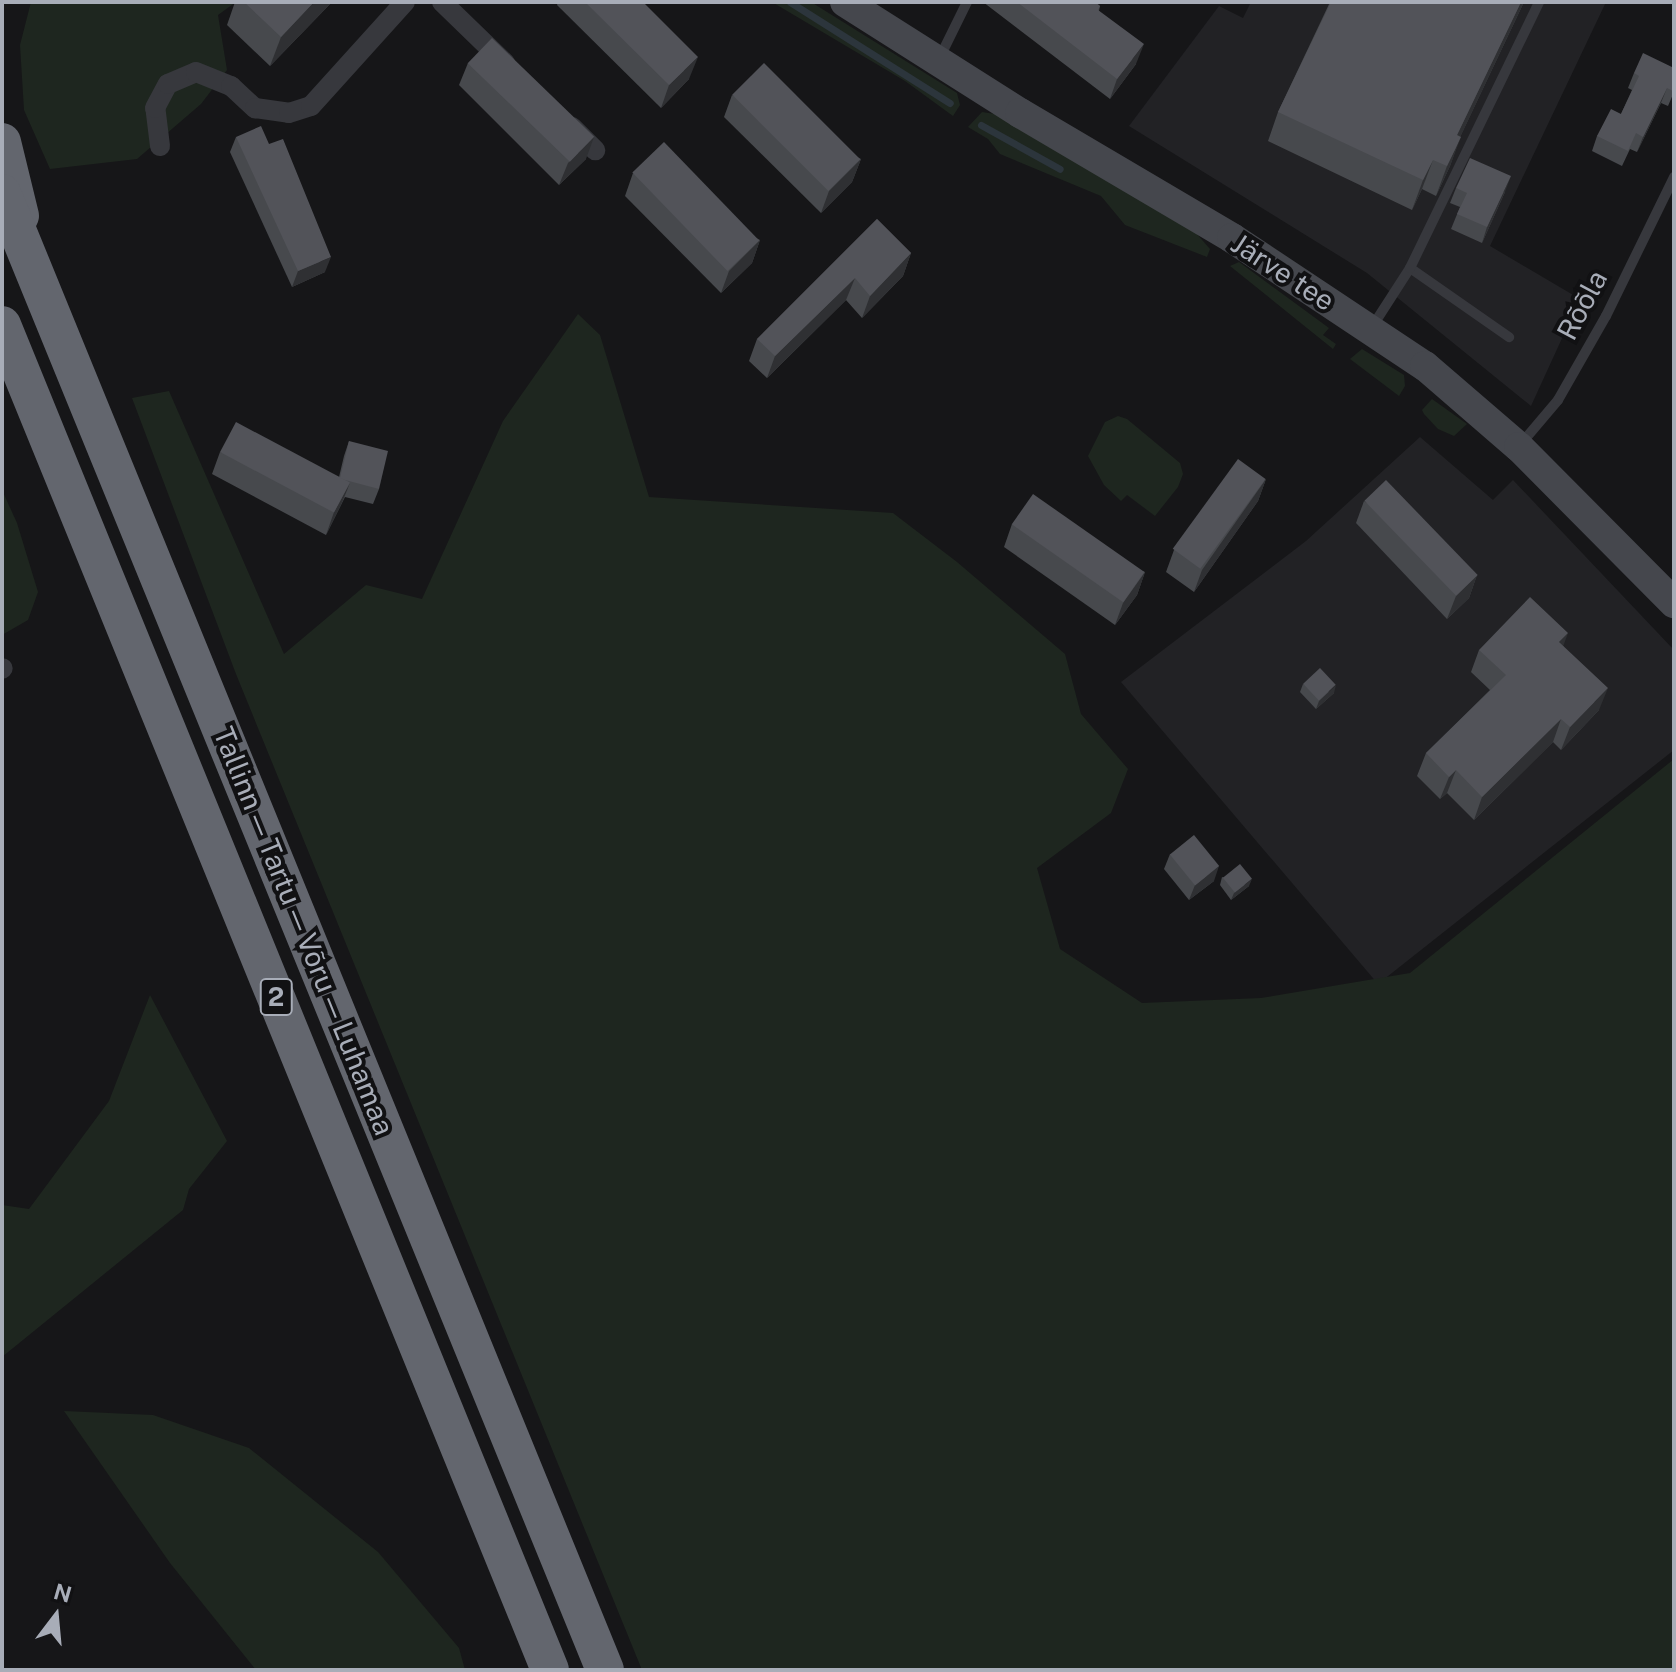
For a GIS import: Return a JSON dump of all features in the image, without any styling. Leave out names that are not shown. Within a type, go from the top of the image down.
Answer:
[{"type":"highway","points":[[2,142],[35,273]]},
{"type":"highway","name":"Tallinn — Tartu — Võru — Luhamaa","points":[[2,193],[605,1670]]},
{"type":"highway","name":"Tallinn — Tartu — Võru — Luhamaa","points":[[2,325],[550,1670]]},
{"type":"street","points":[[160,146],[155,108],[168,84],[196,72],[231,86],[255,108],[289,113],[311,106],[405,2]]},
{"type":"street","points":[[442,2],[519,76]]},
{"type":"street","name":"Järve tee","points":[[845,2],[1232,238],[1433,372],[1519,447],[1674,603]]},
{"type":"street","points":[[552,107],[595,150]]},
{"type":"lane","points":[[938,61],[967,2]]},
{"type":"lane","points":[[1371,329],[1410,268],[1539,2]]},
{"type":"lane","name":"Rõõla","points":[[1519,447],[1558,400],[1606,316],[1674,177]]},
{"type":"lane","points":[[1410,268],[1509,337]]},
{"type":"shaded area","points":[[31,2],[236,2],[218,15],[227,70],[201,104],[137,159],[50,169],[24,110],[20,45]]},
{"type":"shaded area","points":[[772,2],[811,2],[957,93],[960,105],[953,116],[905,81]]},
{"type":"shaded area","points":[[1251,2],[1606,2],[1490,246],[1580,299],[1531,406],[1367,273],[1129,126],[1219,6],[1243,18]]},
{"type":"shaded area","points":[[982,112],[995,114],[1196,233],[1210,249],[1207,257],[1125,225],[1101,196],[1000,154],[988,139],[968,127]]},
{"type":"shaded area","points":[[1239,262],[1329,328],[1323,335],[1336,344],[1333,349],[1230,266]]},
{"type":"shaded area","points":[[578,314],[600,335],[649,497],[893,513],[957,562],[1065,654],[1081,714],[1128,769],[1111,813],[1037,868],[1060,949],[1142,1003],[1261,998],[1410,973],[1674,759],[1674,1670],[642,1670],[236,674],[132,398],[169,391],[284,654],[366,585],[422,599],[503,421]]},
{"type":"shaded area","points":[[1362,349],[1404,375],[1405,386],[1399,396],[1350,359]]},
{"type":"shaded area","points":[[1432,399],[1467,424],[1454,436],[1438,429],[1424,414],[1422,410]]},
{"type":"shaded area","points":[[1118,416],[1127,419],[1180,463],[1183,474],[1178,487],[1155,516],[1127,495],[1121,501],[1104,485],[1088,456],[1105,422]]},
{"type":"shaded area","points":[[1420,437],[1493,500],[1513,480],[1674,650],[1674,750],[1378,984],[1121,682],[1306,541]]},
{"type":"shaded area","points":[[2,490],[17,523],[38,592],[28,620],[2,635]]},
{"type":"shaded area","points":[[150,995],[227,1141],[189,1189],[183,1210],[2,1357],[2,1205],[29,1209],[109,1101]]},
{"type":"shaded area","points":[[64,1411],[153,1415],[249,1448],[378,1552],[459,1648],[465,1670],[256,1670],[170,1563]]},
{"type":"building","points":[[244,2],[314,2],[281,37]]},
{"type":"building","points":[[585,2],[643,2],[698,57],[669,85]]},
{"type":"building","points":[[1017,2],[1095,2],[1100,6],[1098,10],[1144,44],[1117,79]]},
{"type":"building","points":[[1331,2],[1521,2],[1457,135],[1461,137],[1447,166],[1433,160],[1423,180],[1278,112]]},
{"type":"building","points":[[492,38],[594,137],[570,162],[468,63]]},
{"type":"building","points":[[1643,53],[1674,68],[1674,89],[1667,88],[1643,137],[1636,133],[1628,151],[1597,136],[1611,109],[1621,114],[1639,76],[1634,73]]},
{"type":"building","points":[[764,63],[860,159],[828,191],[732,95]]},
{"type":"building","points":[[261,126],[269,144],[283,139],[331,257],[298,271],[236,137]]},
{"type":"building","points":[[664,142],[759,241],[728,271],[632,173]]},
{"type":"building","points":[[1470,158],[1511,176],[1487,227],[1457,214],[1467,193],[1456,188]]},
{"type":"building","points":[[877,219],[911,253],[870,296],[855,278],[775,356],[757,339]]},
{"type":"building","points":[[236,422],[350,483],[334,513],[220,452]]},
{"type":"building","points":[[349,441],[388,451],[379,489],[340,478]]},
{"type":"building","points":[[1238,459],[1266,479],[1200,569],[1173,549]]},
{"type":"building","points":[[1386,480],[1478,575],[1456,596],[1364,501]]},
{"type":"building","points":[[1033,494],[1144,572],[1123,602],[1012,524]]},
{"type":"building","points":[[1530,597],[1568,633],[1559,642],[1608,688],[1570,727],[1561,719],[1482,797],[1456,770],[1449,777],[1426,753],[1506,675],[1479,650]]},
{"type":"building","points":[[1320,668],[1336,685],[1319,701],[1303,684]]},
{"type":"building","points":[[1194,835],[1219,866],[1195,886],[1170,855]]},
{"type":"building","points":[[1240,864],[1252,879],[1235,893],[1223,878]]},
{"type":"waterway","points":[[790,2],[950,103]]},
{"type":"waterway","points":[[981,125],[1060,169]]}]
